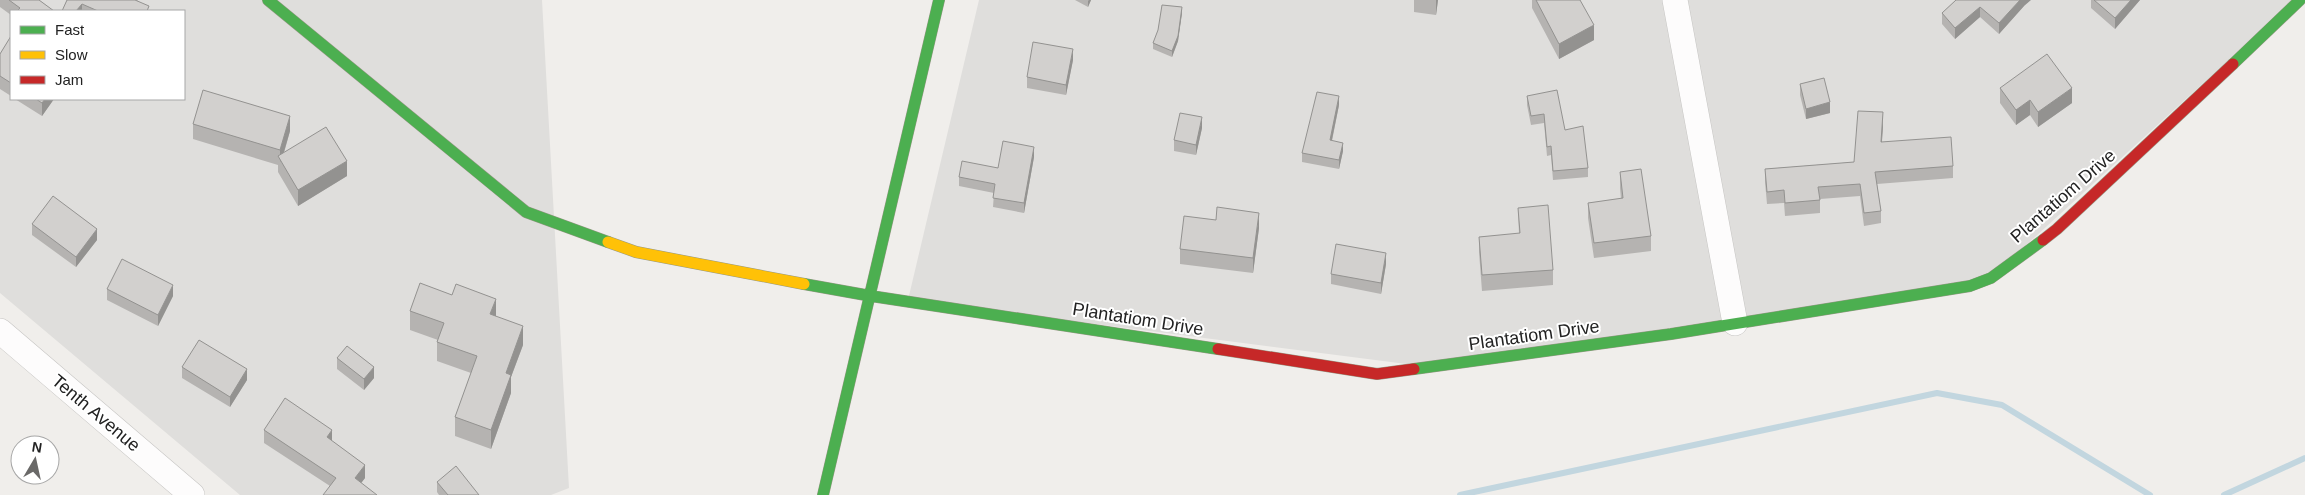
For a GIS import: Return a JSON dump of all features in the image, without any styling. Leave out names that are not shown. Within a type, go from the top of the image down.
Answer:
[{"type":"street","name":"Plantatiom Drive","points":[[268,0],[526,212],[636,252],[871,296],[1377,374],[1671,334],[1970,286],[1991,278],[2057,229],[2300,0]]},
{"type":"street","points":[[823,495],[939,0]]},
{"type":"street","points":[[1675,0],[1735,323]]},
{"type":"street","name":"Tenth Avenue","points":[[0,332],[192,495]]},
{"type":"shaded area","points":[[0,0],[542,0],[569,488],[551,495],[240,495],[0,293]]},
{"type":"shaded area","points":[[979,0],[2294,0],[1989,279],[1422,366],[908,300]]},
{"type":"building","points":[[9,0],[39,0],[53,10],[18,10],[20,8]]},
{"type":"building","points":[[67,0],[135,0],[149,6],[147,10],[96,10],[82,4],[77,10],[62,10]]},
{"type":"building","points":[[1536,0],[1580,0],[1594,25],[1559,44]]},
{"type":"building","points":[[1956,0],[2020,0],[1999,23],[1980,7],[1955,28],[1942,13]]},
{"type":"building","points":[[2094,0],[2131,0],[2115,18]]},
{"type":"building","points":[[1162,5],[1182,7],[1178,36],[1172,51],[1153,43],[1158,30]]},
{"type":"building","points":[[10,38],[10,82],[0,76],[0,54]]},
{"type":"building","points":[[1033,42],[1073,49],[1066,85],[1027,77]]},
{"type":"building","points":[[2047,54],[2072,88],[2038,112],[2030,100],[2016,110],[2000,88]]},
{"type":"building","points":[[1824,78],[1830,102],[1806,109],[1800,84]]},
{"type":"building","points":[[203,90],[290,116],[280,150],[193,124]]},
{"type":"building","points":[[1557,90],[1565,130],[1583,126],[1588,168],[1553,171],[1551,146],[1547,147],[1544,114],[1531,116],[1527,96]]},
{"type":"building","points":[[1317,92],[1339,96],[1330,140],[1343,143],[1339,160],[1302,153]]},
{"type":"building","points":[[1858,111],[1883,112],[1881,142],[1951,137],[1953,166],[1875,172],[1881,211],[1864,213],[1860,184],[1818,187],[1820,200],[1785,203],[1784,190],[1767,192],[1765,169],[1854,162]]},
{"type":"building","points":[[1180,113],[1202,117],[1196,145],[1174,140]]},
{"type":"building","points":[[326,127],[347,161],[298,190],[278,156]]},
{"type":"building","points":[[1003,141],[1034,147],[1024,203],[993,198],[995,184],[959,177],[962,161],[998,168]]},
{"type":"building","points":[[1641,169],[1651,236],[1594,243],[1588,203],[1623,198],[1620,172]]},
{"type":"building","points":[[53,196],[97,229],[76,257],[32,224]]},
{"type":"building","points":[[1548,205],[1553,270],[1482,275],[1479,237],[1520,233],[1518,208]]},
{"type":"building","points":[[1217,207],[1259,213],[1253,258],[1180,249],[1184,216],[1216,220]]},
{"type":"building","points":[[1336,244],[1386,253],[1381,283],[1331,274]]},
{"type":"building","points":[[122,259],[173,285],[158,315],[107,289]]},
{"type":"building","points":[[420,283],[452,295],[456,284],[496,299],[490,314],[523,326],[506,373],[511,375],[491,430],[455,417],[477,356],[437,342],[444,323],[410,311]]},
{"type":"building","points":[[199,340],[247,369],[230,397],[182,367]]},
{"type":"building","points":[[347,346],[374,367],[364,379],[337,358]]},
{"type":"building","points":[[285,398],[332,430],[327,437],[365,465],[355,478],[377,495],[323,495],[336,478],[264,430]]},
{"type":"building","points":[[456,466],[479,495],[448,495],[437,482]]},
{"type":"waterway","points":[[1460,495],[1937,393],[2002,405],[2150,495]]},
{"type":"waterway","points":[[2224,495],[2305,458]]},
{"type":"traffic: fast","points":[[268,0],[526,212],[608,242]]},
{"type":"traffic: fast","points":[[823,495],[939,0]]},
{"type":"traffic: fast","points":[[2233,64],[2300,0]]},
{"type":"traffic: fast","points":[[1414,369],[1671,334],[1970,286],[1991,278],[2043,240]]},
{"type":"traffic: fast","points":[[804,284],[1218,349]]},
{"type":"traffic: slow","points":[[608,242],[636,252],[804,284]]},
{"type":"traffic: jam","points":[[2043,240],[2233,64]]},
{"type":"traffic: jam","points":[[1218,349],[1377,374],[1414,369]]}]
